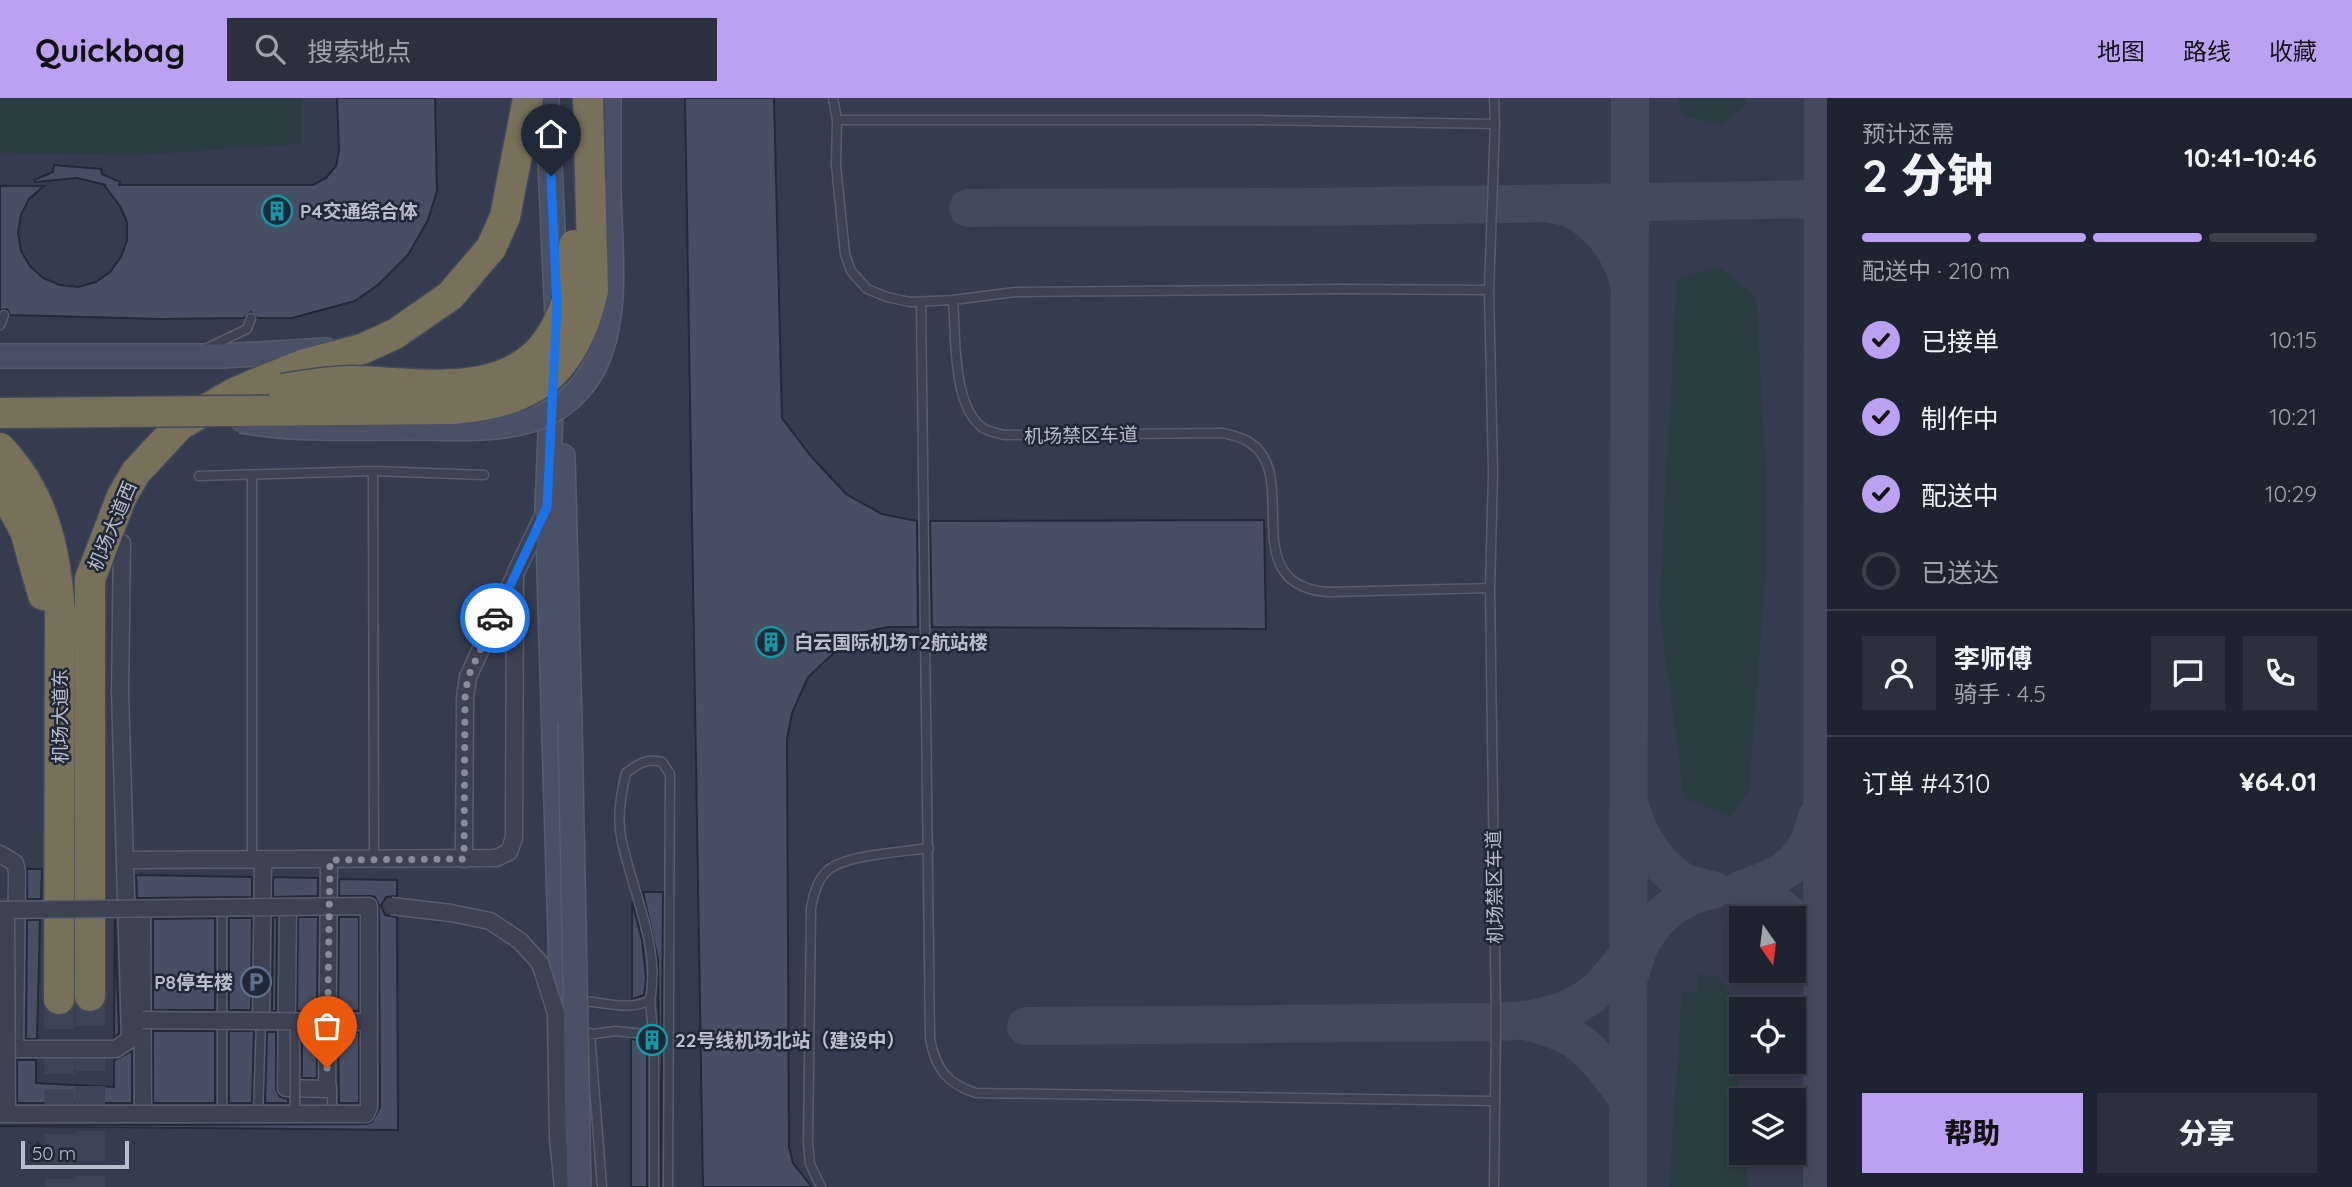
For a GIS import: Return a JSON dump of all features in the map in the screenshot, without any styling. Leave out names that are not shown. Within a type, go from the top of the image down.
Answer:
[{"type":"highway","name":"机场大道西","points":[[90,996],[90,579],[108,525],[136,472],[180,425],[234,393],[304,364],[362,349],[395,334],[450,296],[491,248],[505,217],[528,98]]},
{"type":"highway","points":[[89,684],[102,611],[122,543],[143,495],[163,467],[187,442],[230,411],[283,389],[350,381],[463,384],[485,381],[511,372],[532,359],[548,341],[565,310],[572,290],[574,267],[571,98]]},
{"type":"highway","points":[[0,414],[200,414],[489,406],[526,394],[551,376],[575,347],[587,321],[593,291],[588,98]]},
{"type":"highway","name":"机场大道东","points":[[0,448],[31,490],[53,547],[60,613],[59,999]]},
{"type":"highway","points":[[0,485],[12,503],[35,562],[60,689]]},
{"type":"main road","points":[[547,98],[557,306],[570,722],[561,1185]]},
{"type":"main road","points":[[200,414],[278,426],[324,428],[500,426],[548,414],[572,397],[587,380],[607,333],[610,287],[609,98]]},
{"type":"main road","points":[[557,306],[547,507],[563,1040],[561,1185]]},
{"type":"main road","points":[[0,356],[188,356],[362,349]]},
{"type":"street","points":[[464,859],[465,698],[468,677],[547,507]]},
{"type":"street","points":[[0,854],[15,863],[17,872],[7,1048],[116,1049],[128,1041],[120,692],[122,543]]},
{"type":"street","points":[[125,860],[503,857],[512,848],[514,838],[515,574]]},
{"type":"street","points":[[288,908],[286,1088],[327,1089],[330,860]]},
{"type":"street","points":[[257,861],[261,1021]]},
{"type":"street","points":[[369,906],[368,1111],[360,1115],[4,1114],[3,910],[369,906],[451,912],[490,921],[520,942],[540,963],[556,1013],[561,1185]]},
{"type":"street","points":[[142,909],[143,1113]]},
{"type":"street","points":[[143,1020],[369,1021]]},
{"type":"lane","points":[[833,98],[837,120],[836,166],[845,254],[858,281],[878,294],[921,302],[1016,292],[1489,290]]},
{"type":"lane","name":"机场禁区车道","points":[[1494,98],[1489,290],[1493,473],[1490,588],[1496,1009],[1494,1187]]},
{"type":"lane","points":[[837,120],[1254,120],[1495,124]]},
{"type":"lane","name":"机场禁区车道","points":[[953,300],[961,394],[972,416],[983,428],[1004,435],[1223,433],[1237,437],[1250,442],[1265,460],[1272,489],[1274,544],[1281,566],[1293,581],[1312,591],[1328,592],[1490,588]]},
{"type":"lane","points":[[921,302],[930,1038],[933,1055],[943,1075],[956,1087],[976,1093],[1493,1101]]},
{"type":"lane","points":[[0,325],[4,315]]},
{"type":"lane","points":[[188,356],[247,329],[251,318]]},
{"type":"lane","points":[[373,471],[374,860]]},
{"type":"lane","points":[[199,476],[373,471],[484,475]]},
{"type":"lane","points":[[252,475],[257,861]]},
{"type":"lane","points":[[654,1187],[650,1000],[654,982],[649,949],[621,835],[620,798],[626,773],[640,762],[652,760],[662,762],[670,774],[668,1187]]},
{"type":"lane","points":[[821,1187],[810,1164],[808,1143],[811,909],[814,890],[828,870],[849,861],[929,848]]},
{"type":"lane","points":[[332,907],[332,1115]]},
{"type":"lane","points":[[222,909],[222,1114]]},
{"type":"lane","points":[[561,1001],[603,1002],[638,1007],[650,1000]]},
{"type":"lane","points":[[258,1114],[261,1021]]},
{"type":"lane","points":[[295,1021],[295,1114]]},
{"type":"lane","points":[[563,1040],[590,1033],[615,1031],[644,1034],[653,1045]]},
{"type":"lane","points":[[590,1033],[602,1187]]},
{"type":"shaded area","points":[[0,98],[1827,98],[1827,1187],[0,1187]]},
{"type":"shaded area","points":[[0,98],[301,98],[301,144],[139,155],[0,153]]},
{"type":"shaded area","points":[[1677,98],[1747,98],[1746,105],[1720,126],[1682,115]]},
{"type":"shaded area","points":[[1718,267],[1756,296],[1766,473],[1766,570],[1749,790],[1730,817],[1684,798],[1659,607],[1677,279]]},
{"type":"shaded area","points":[[1697,975],[1719,976],[1730,995],[1729,1074],[1737,1074],[1739,1088],[1729,1088],[1729,1165],[1747,1165],[1748,1187],[1669,1187],[1682,993],[1698,992]]},
{"type":"building","name":"P4交通综合体","points":[[337,98],[435,98],[437,191],[428,220],[408,255],[379,284],[355,301],[292,318],[257,318],[251,312],[244,318],[161,319],[10,315],[7,309],[0,310],[0,186],[44,186],[29,199],[21,215],[18,233],[21,251],[30,266],[43,278],[60,285],[78,287],[96,282],[110,272],[121,257],[127,240],[127,222],[106,185],[77,178],[35,182],[34,180],[53,172],[54,165],[101,169],[102,174],[120,182],[119,185],[313,185],[326,178],[336,166],[339,150]]},
{"type":"building","name":"白云国际机场T2航站楼","points":[[685,98],[774,98],[782,418],[810,455],[846,494],[882,514],[917,521],[918,627],[888,627],[860,633],[836,651],[808,677],[792,713],[787,739],[789,1147],[793,1163],[812,1187],[703,1187]]},
{"type":"building","points":[[1264,520],[1266,629],[932,627],[930,521]]},
{"type":"building","points":[[27,869],[42,869],[41,899],[27,899]]},
{"type":"building","points":[[136,875],[252,877],[252,897],[137,898]]},
{"type":"building","points":[[273,877],[318,878],[318,896],[273,897]]},
{"type":"building","points":[[339,879],[397,880],[397,896],[386,897],[381,905],[385,915],[397,917],[398,1130],[0,1126],[372,1122],[380,1107],[379,905],[375,897],[339,896]]},
{"type":"building","points":[[643,892],[663,892],[661,1187],[658,959]]},
{"type":"building","points":[[632,902],[642,940],[646,979],[644,995],[632,999]]},
{"type":"building","points":[[277,917],[276,1011],[272,1011],[273,918]]},
{"type":"building","points":[[298,917],[318,917],[317,1011],[297,1011]]},
{"type":"building","points":[[339,917],[359,917],[359,1011],[338,1011]]},
{"type":"building","points":[[215,918],[215,1010],[153,1010],[153,919]]},
{"type":"building","points":[[229,918],[252,918],[251,1010],[229,1010]]},
{"type":"building","points":[[115,919],[119,1033],[114,1037]]},
{"type":"building","points":[[27,920],[40,920],[37,1039],[26,1039]]},
{"type":"building","points":[[153,1031],[215,1031],[215,1103],[153,1103]]},
{"type":"building","points":[[229,1031],[254,1031],[252,1103],[229,1103]]},
{"type":"building","points":[[267,1032],[276,1032],[276,1089],[280,1097],[288,1099],[288,1103],[265,1103]]},
{"type":"building","points":[[302,1032],[317,1032],[317,1078],[302,1078]]},
{"type":"building","points":[[338,1032],[359,1032],[359,1103],[339,1103]]},
{"type":"building","points":[[631,1039],[641,1040],[647,1048],[647,1187],[631,1187]]},
{"type":"building","points":[[132,1051],[132,1103],[17,1103],[17,1060],[36,1060],[36,1083],[114,1087],[114,1060]]},
{"type":"taxiway","points":[[1628,1187],[1630,98]]},
{"type":"taxiway","points":[[1822,1187],[1823,98]]},
{"type":"taxiway","points":[[968,208],[1314,207],[1827,199]]},
{"type":"taxiway","points":[[1550,204],[1577,212],[1600,230],[1617,253],[1628,279]]},
{"type":"taxiway","points":[[1631,809],[1651,852],[1667,870],[1686,883],[1713,890],[1684,900],[1660,917],[1642,941],[1632,970]]},
{"type":"taxiway","points":[[1778,906],[1771,900],[1740,890],[1779,874],[1799,858],[1812,835],[1816,819]]},
{"type":"taxiway","points":[[1026,1026],[1521,1020],[1560,1012],[1584,1001],[1606,982],[1637,944]]},
{"type":"taxiway","points":[[1521,1020],[1559,1032],[1585,1047],[1628,1100]]},
{"type":"tunnel","points":[[90,996],[90,1187]]},
{"type":"tunnel","points":[[59,999],[60,1187]]},
{"type":"way so far","points":[[327,1068],[330,860],[464,859],[465,698],[468,677],[495,618]]},
{"type":"place","name":"P4交通综合体","points":[[277,211]]},
{"type":"place","name":"白云国际机场T2航站楼","points":[[771,642]]},
{"type":"place","name":"P8停车楼","points":[[256,982]]},
{"type":"place","name":"22号线机场北站（建设中）","points":[[652,1040]]},
{"type":"route","points":[[495,618],[547,507],[557,306],[551,176]]}]
